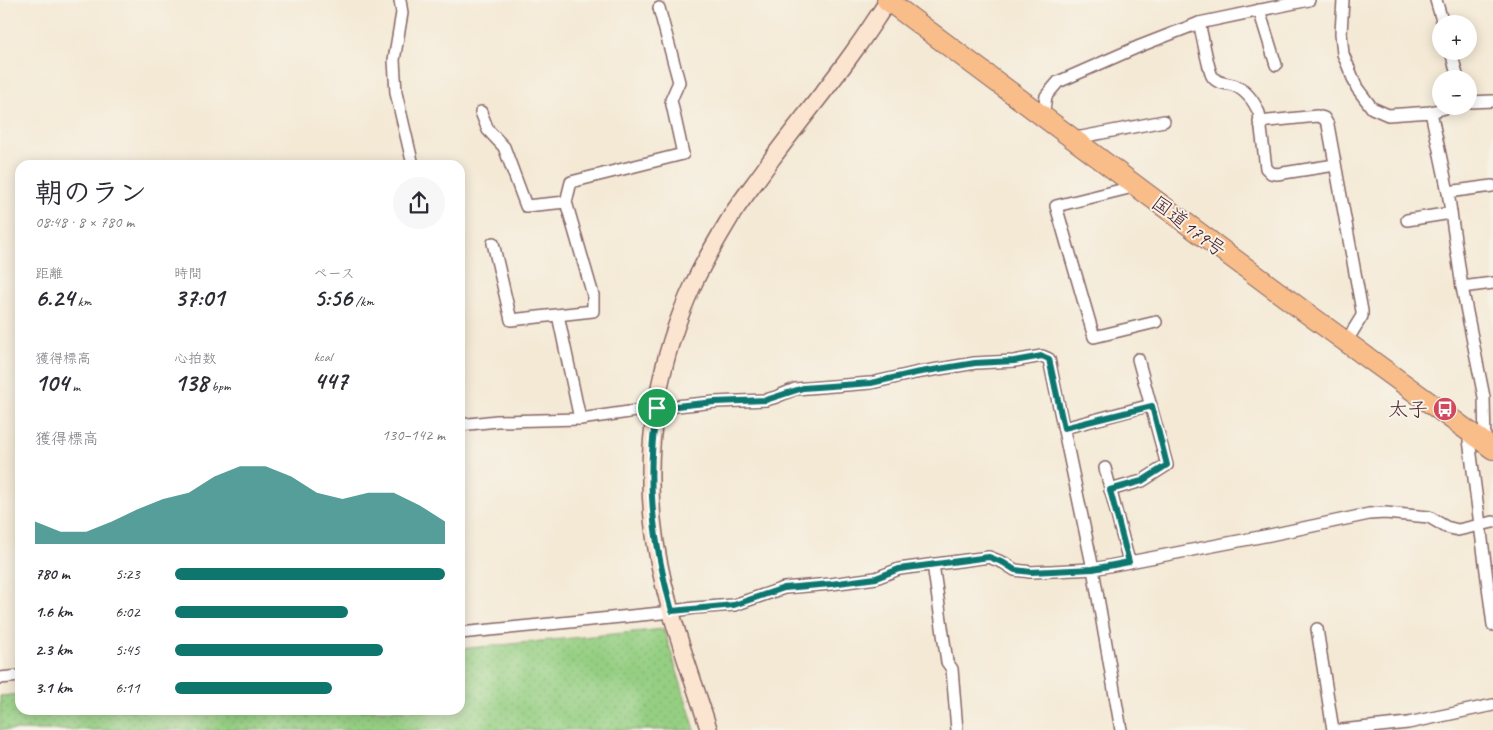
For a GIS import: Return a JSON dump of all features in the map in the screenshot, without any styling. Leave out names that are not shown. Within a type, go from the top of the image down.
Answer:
[{"type":"highway","name":"国道179号","points":[[888,0],[1071,138],[1489,446]]},
{"type":"street","points":[[400,0],[402,13],[394,60],[396,93],[411,160]]},
{"type":"street","points":[[708,730],[661,570],[653,524],[650,474],[652,440],[663,372],[676,326],[694,283],[730,219],[794,129],[854,51],[888,0]]},
{"type":"street","points":[[1043,117],[1046,96],[1058,82],[1140,46],[1199,23],[1310,0]]},
{"type":"street","points":[[1343,0],[1341,33],[1343,54],[1357,88],[1372,108],[1388,115],[1431,112],[1448,192],[1462,287],[1484,397],[1489,446]]},
{"type":"street","points":[[1436,0],[1440,15]]},
{"type":"street","points":[[493,243],[511,320],[593,311],[593,295],[566,202],[571,182],[683,154],[671,100],[679,82],[659,8]]},
{"type":"street","points":[[1259,10],[1276,65]]},
{"type":"street","points":[[1199,23],[1212,76],[1221,83],[1233,86],[1247,94],[1256,106],[1266,168],[1271,173],[1277,174],[1336,165]]},
{"type":"street","points":[[1477,102],[1493,101]]},
{"type":"street","points":[[481,112],[488,130],[504,147],[526,206],[566,202]]},
{"type":"street","points":[[1259,122],[1317,116],[1324,118],[1328,125],[1362,311],[1362,316],[1346,342]]},
{"type":"street","points":[[1071,138],[1164,121]]},
{"type":"street","points":[[1137,186],[1056,206],[1094,337],[1156,322]]},
{"type":"street","points":[[1448,192],[1492,186]]},
{"type":"street","points":[[1407,220],[1451,213]]},
{"type":"street","points":[[1462,287],[1493,283]]},
{"type":"street","points":[[558,315],[580,419]]},
{"type":"street","points":[[465,424],[580,419],[715,402],[766,400],[803,388],[871,383],[915,373],[975,363],[1014,361],[1042,356],[1049,359],[1093,569],[1121,730]]},
{"type":"street","points":[[1110,490],[1142,481],[1167,465],[1138,359]]},
{"type":"street","points":[[1064,428],[1152,406]]},
{"type":"street","points":[[1468,432],[1493,625]]},
{"type":"street","points":[[1105,468],[1129,562]]},
{"type":"street","points":[[465,632],[734,605],[784,588],[876,578],[899,569],[989,557],[1015,570],[1031,572],[1093,569],[1369,514],[1385,513],[1429,518],[1446,527],[1458,530],[1493,522]]},
{"type":"street","points":[[933,564],[947,662],[952,669],[958,730]]},
{"type":"street","points":[[1317,629],[1333,730]]},
{"type":"street","points":[[0,678],[15,676]]},
{"type":"street","points":[[1341,730],[1408,723],[1493,705]]},
{"type":"green space","points":[[664,629],[695,730],[0,730],[0,696],[15,694],[15,715],[465,715],[465,649]]},
{"type":"place","name":"太子","points":[[1445,409]]},
{"type":"route","points":[[1042,356],[1049,359],[1064,428],[1152,406],[1167,465],[1142,481],[1110,490],[1129,562],[1093,569],[1031,572],[1015,570],[989,557],[899,569],[876,578],[784,588],[734,605],[672,611],[661,570],[653,524],[650,474],[652,440],[657,408],[715,402],[766,400],[794,389],[871,383],[915,373],[975,363],[1014,361],[1042,356]]}]
